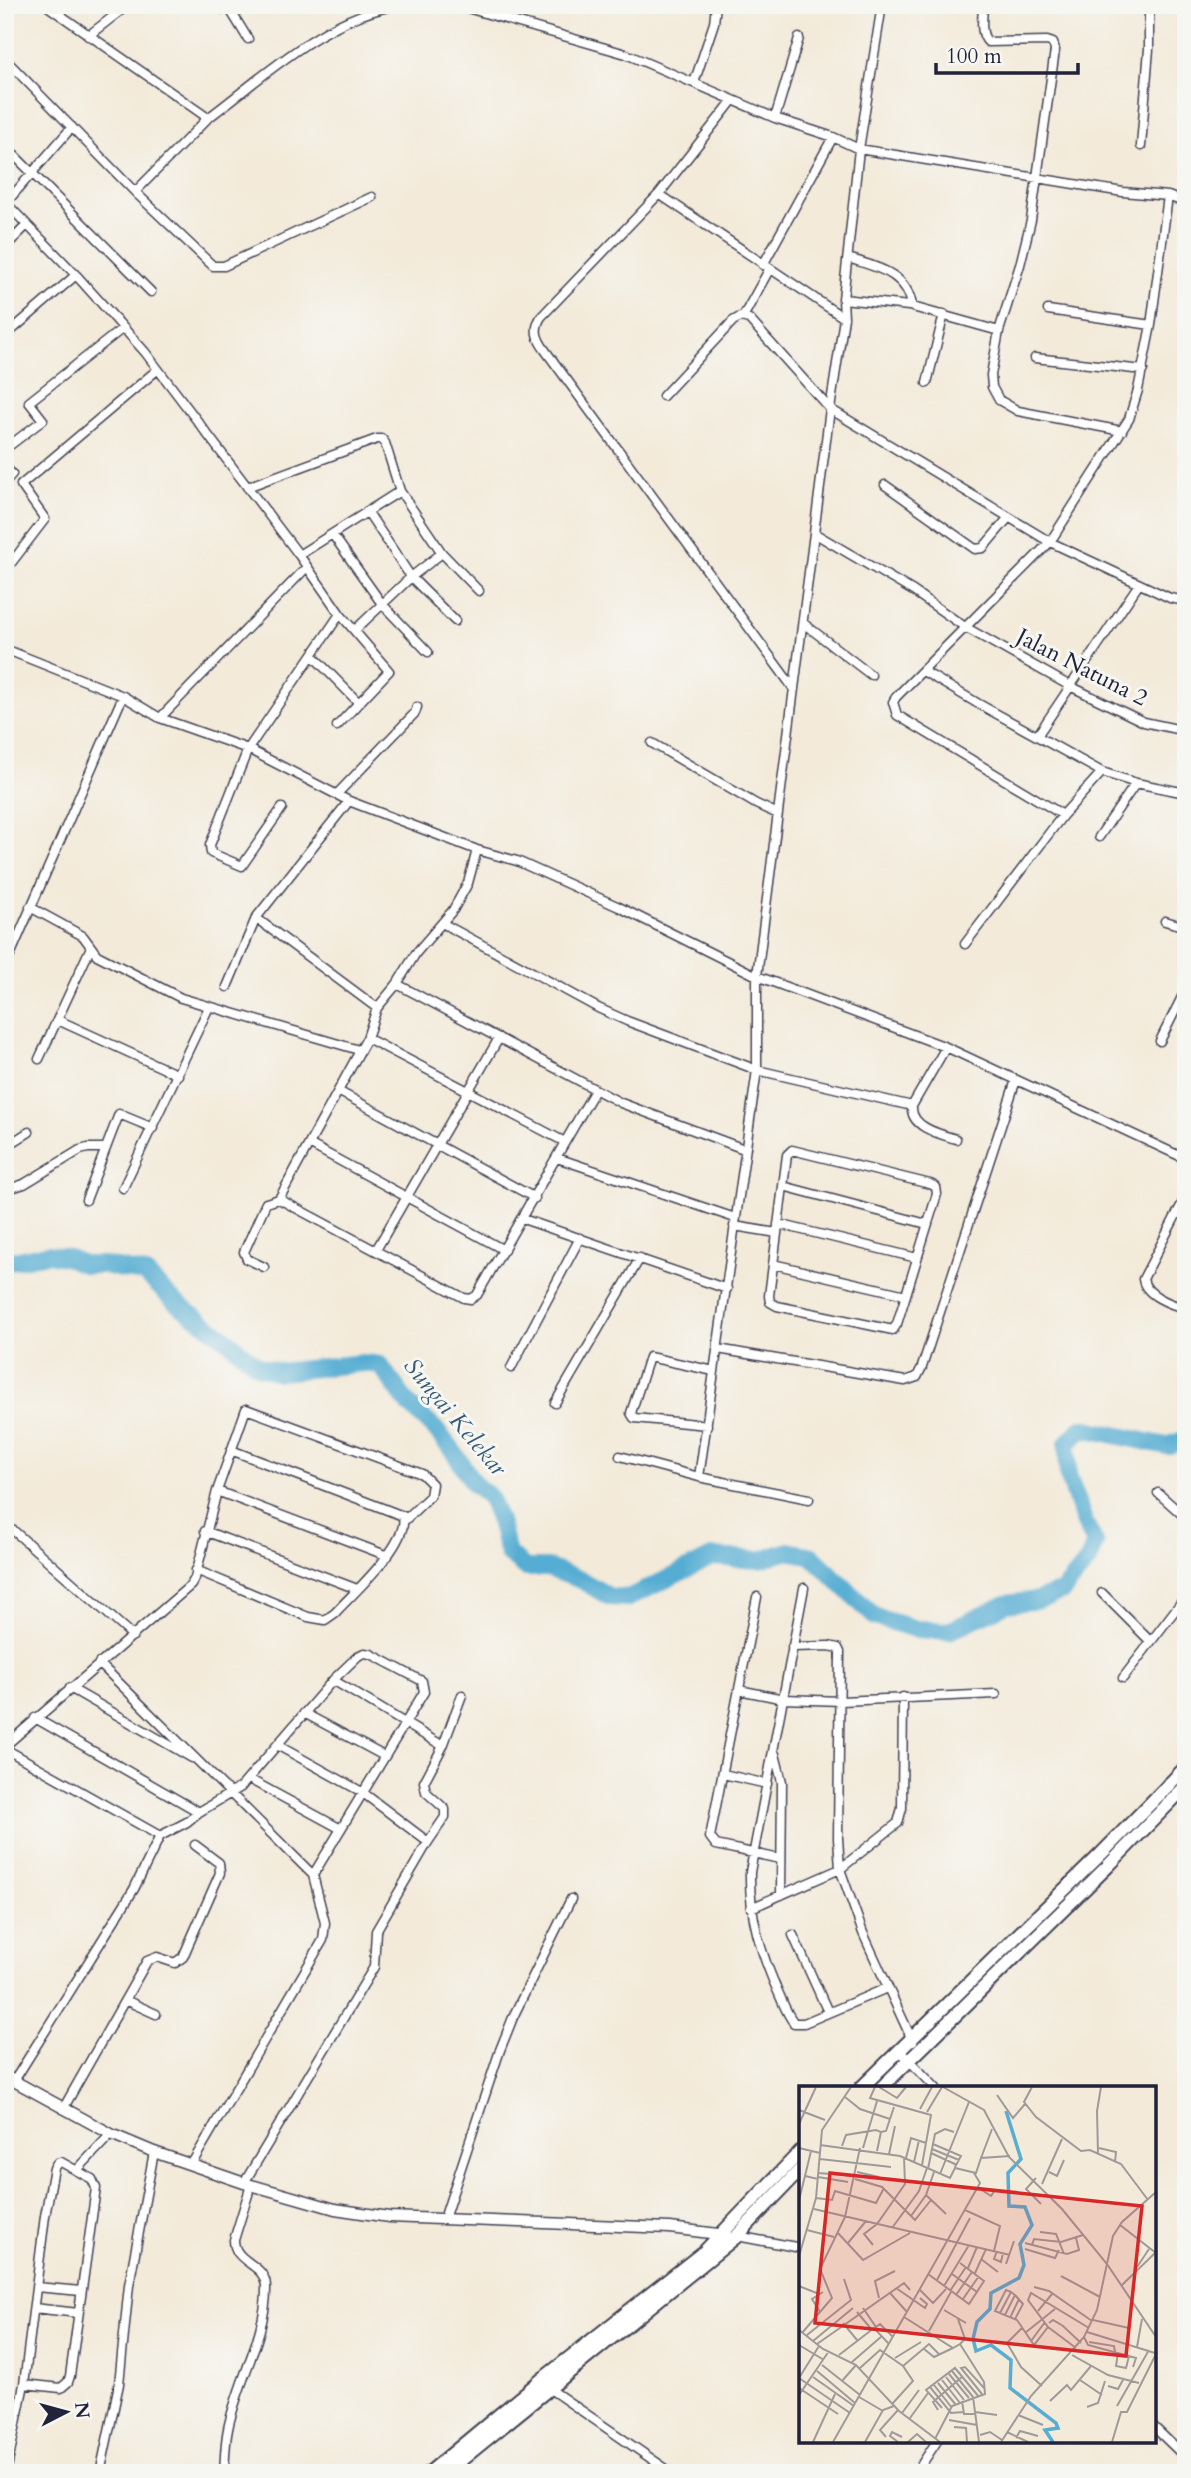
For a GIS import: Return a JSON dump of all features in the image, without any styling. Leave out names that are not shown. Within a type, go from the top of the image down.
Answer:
[{"type":"highway","points":[[863,2086],[1101,1854],[1186,1767]]},
{"type":"highway","points":[[883,2086],[1186,1786]]},
{"type":"highway","points":[[1028,1925],[1039,1934]]},
{"type":"highway","points":[[609,2334],[721,2235],[799,2153]]},
{"type":"highway","points":[[429,2473],[737,2236],[799,2171]]},
{"type":"highway","points":[[445,2473],[545,2385]]},
{"type":"street","points":[[46,5],[208,118]]},
{"type":"street","points":[[88,36],[128,5]]},
{"type":"street","points":[[218,5],[222,9],[231,7],[248,39]]},
{"type":"street","points":[[135,192],[208,118],[324,31],[377,8],[400,5]]},
{"type":"street","points":[[457,5],[626,54],[775,118],[833,137],[859,149],[1123,192],[1168,195],[1186,203]]},
{"type":"street","points":[[694,83],[714,23],[716,5]]},
{"type":"street","points":[[699,1478],[757,1070],[757,976],[844,318],[843,299],[859,149],[882,5]]},
{"type":"street","points":[[983,5],[982,31],[988,42],[1047,41],[1054,45],[1026,241],[999,331],[991,381],[995,395],[1018,411],[1122,431]]},
{"type":"street","points":[[1141,146],[1149,49],[1149,5]]},
{"type":"street","points":[[775,118],[799,38]]},
{"type":"street","points":[[5,59],[135,192],[213,266],[225,266],[372,197]]},
{"type":"street","points":[[733,100],[659,194],[541,317],[536,326],[537,335],[545,350],[794,689]]},
{"type":"street","points":[[72,127],[6,203],[123,328],[299,555],[340,614],[388,671],[337,726]]},
{"type":"street","points":[[743,317],[833,137]]},
{"type":"street","points":[[5,146],[150,292]]},
{"type":"street","points":[[659,194],[844,318]]},
{"type":"street","points":[[1063,815],[897,715],[893,705],[896,697],[1050,542],[1122,431],[1134,404],[1143,370],[1168,195]]},
{"type":"street","points":[[5,247],[27,225]]},
{"type":"street","points":[[848,258],[887,270],[910,296],[912,306]]},
{"type":"street","points":[[5,336],[76,275]]},
{"type":"street","points":[[843,299],[912,306],[999,331]]},
{"type":"street","points":[[1048,310],[1151,325]]},
{"type":"street","points":[[927,383],[944,314]]},
{"type":"street","points":[[663,396],[733,321],[743,317],[749,319],[830,409],[1050,542],[1170,598],[1186,601]]},
{"type":"street","points":[[5,449],[43,420],[29,402],[123,328]]},
{"type":"street","points":[[1035,358],[1143,370]]},
{"type":"street","points":[[21,485],[157,370]]},
{"type":"street","points":[[247,487],[380,438],[385,443],[400,491],[442,553],[479,591]]},
{"type":"street","points":[[5,467],[46,519],[5,571]]},
{"type":"street","points":[[5,482],[12,474]]},
{"type":"street","points":[[885,485],[975,550],[984,548],[1009,517]]},
{"type":"street","points":[[299,555],[400,491]]},
{"type":"street","points":[[368,511],[411,577],[455,621]]},
{"type":"street","name":"Jalan Natuna 2","points":[[814,533],[913,591],[965,627],[1070,686],[1144,722],[1186,731]]},
{"type":"street","points":[[333,535],[382,604],[428,652]]},
{"type":"street","points":[[355,630],[411,577],[442,553]]},
{"type":"street","points":[[160,718],[307,567]]},
{"type":"street","points":[[1037,736],[1139,584]]},
{"type":"street","points":[[282,808],[242,866],[211,853],[210,845],[248,750],[340,614]]},
{"type":"street","points":[[803,623],[871,675]]},
{"type":"street","points":[[5,649],[123,696],[160,718],[248,750],[349,800],[477,850],[517,861],[619,907],[757,976],[946,1048],[1186,1159]]},
{"type":"street","points":[[312,655],[359,703]]},
{"type":"street","points":[[923,671],[1101,772],[1136,783],[1186,793]]},
{"type":"street","points":[[5,967],[123,696]]},
{"type":"street","points":[[337,794],[415,713],[417,707]]},
{"type":"street","points":[[652,743],[778,814]]},
{"type":"street","points":[[965,944],[1063,815],[1101,772]]},
{"type":"street","points":[[1099,837],[1136,783]]},
{"type":"street","points":[[227,987],[256,918],[349,800]]},
{"type":"street","points":[[264,1268],[244,1257],[244,1252],[266,1203],[279,1199],[367,1038],[377,1008],[465,890],[477,850]]},
{"type":"street","points":[[30,907],[83,936],[97,955],[164,990],[209,1007],[359,1050]]},
{"type":"street","points":[[256,918],[377,1008]]},
{"type":"street","points":[[1165,921],[1186,927]]},
{"type":"street","points":[[442,923],[612,1014],[757,1070],[912,1106]]},
{"type":"street","points":[[39,1059],[91,947]]},
{"type":"street","points":[[397,984],[595,1090],[638,1110],[744,1149]]},
{"type":"street","points":[[1160,1041],[1185,994]]},
{"type":"street","points":[[123,1188],[209,1007]]},
{"type":"street","points":[[58,1020],[178,1075]]},
{"type":"street","points":[[367,1038],[565,1142]]},
{"type":"street","points":[[376,1250],[499,1038]]},
{"type":"street","points":[[946,1048],[912,1106],[912,1116],[925,1127],[956,1139]]},
{"type":"street","points":[[718,1349],[905,1381],[917,1377],[1016,1080]]},
{"type":"street","points":[[279,1199],[468,1299],[477,1295],[595,1090]]},
{"type":"street","points":[[338,1091],[535,1198]]},
{"type":"street","points":[[86,1200],[119,1114],[153,1128]]},
{"type":"street","points":[[5,1147],[29,1132]]},
{"type":"street","points":[[309,1144],[504,1250]]},
{"type":"street","points":[[5,1191],[24,1184],[80,1150],[106,1147]]},
{"type":"street","points":[[795,1150],[936,1187],[937,1194],[927,1224],[896,1327],[890,1330],[771,1303],[769,1296],[787,1155],[795,1150]]},
{"type":"street","points":[[557,1157],[735,1222],[777,1228],[916,1258]]},
{"type":"street","points":[[783,1186],[927,1224]]},
{"type":"street","points":[[1186,1196],[1143,1279],[1148,1291],[1186,1308]]},
{"type":"street","points":[[523,1219],[727,1289]]},
{"type":"street","points":[[511,1368],[580,1238]]},
{"type":"street","points":[[555,1403],[640,1258]]},
{"type":"street","points":[[773,1264],[906,1295]]},
{"type":"street","points":[[706,1425],[634,1418],[631,1413],[649,1357],[715,1371]]},
{"type":"street","points":[[160,1836],[7,1750],[8,1741],[185,1592],[195,1578],[205,1531],[217,1491],[246,1409],[422,1474],[432,1485],[430,1496],[405,1520],[387,1556],[330,1618],[319,1620],[197,1570]]},
{"type":"street","points":[[231,1450],[403,1516],[405,1520]]},
{"type":"street","points":[[620,1456],[699,1478],[809,1499]]},
{"type":"street","points":[[217,1491],[387,1556]]},
{"type":"street","points":[[1158,1493],[1186,1518]]},
{"type":"street","points":[[5,1528],[14,1531],[133,1636]]},
{"type":"street","points":[[205,1531],[357,1589]]},
{"type":"street","points":[[804,1588],[750,1872],[751,1908],[761,1950],[791,2019],[796,2023],[804,2023],[887,1987]]},
{"type":"street","points":[[1102,1593],[1150,1641]]},
{"type":"street","points":[[1123,1678],[1186,1596]]},
{"type":"street","points":[[757,1597],[710,1839],[716,1845],[780,1859]]},
{"type":"street","points":[[792,1647],[829,1646],[838,1648],[841,1656],[838,1838],[840,1869],[863,1933],[910,2038],[919,2050]]},
{"type":"street","points":[[313,1875],[424,1692],[424,1685],[418,1678],[372,1654],[364,1653],[358,1656],[304,1713],[249,1779],[232,1794],[160,1836],[134,1889],[9,2078],[111,2134],[154,2152],[247,2184],[335,2209],[389,2217],[670,2228],[737,2236],[799,2248]]},
{"type":"street","points":[[99,1663],[205,1765],[313,1875],[325,1923],[323,1940],[191,2165]]},
{"type":"street","points":[[333,1681],[443,1746]]},
{"type":"street","points":[[71,1688],[205,1765]]},
{"type":"street","points":[[739,1690],[784,1699],[841,1701],[996,1694]]},
{"type":"street","points":[[224,2473],[228,2428],[262,2317],[266,2288],[262,2274],[239,2256],[234,2247],[247,2184],[374,1968],[376,1931],[446,1814],[444,1807],[426,1792],[425,1779],[443,1746],[462,1695]]},
{"type":"street","points":[[751,1908],[840,1869],[901,1818],[904,1697]]},
{"type":"street","points":[[304,1713],[384,1756]]},
{"type":"street","points":[[35,1718],[199,1812]]},
{"type":"street","points":[[277,1745],[362,1792],[428,1842]]},
{"type":"street","points":[[774,1751],[782,1782],[781,1895]]},
{"type":"street","points":[[723,1774],[768,1784]]},
{"type":"street","points":[[249,1779],[341,1829]]},
{"type":"street","points":[[63,2109],[149,1959],[157,1957],[175,1963],[183,1957],[220,1873],[219,1863],[195,1845]]},
{"type":"street","points":[[444,2219],[500,2050],[514,2015],[571,1899]]},
{"type":"street","points":[[793,1935],[828,2012]]},
{"type":"street","points":[[125,2000],[156,2014]]},
{"type":"street","points":[[898,2050],[934,2086]]},
{"type":"street","points":[[77,2170],[111,2134]]},
{"type":"street","points":[[100,2473],[118,2384],[129,2285],[154,2152]]},
{"type":"street","points":[[6,2473],[7,2455],[24,2384],[45,2216],[55,2166],[61,2162],[92,2179],[96,2189],[68,2382],[59,2388],[24,2384]]},
{"type":"street","points":[[36,2287],[81,2291]]},
{"type":"street","points":[[34,2308],[78,2313]]},
{"type":"street","points":[[545,2385],[672,2473]]},
{"type":"street","points":[[5,2410],[18,2411]]},
{"type":"street","points":[[1156,2429],[1186,2458]]},
{"type":"street","points":[[916,2473],[936,2443]]},
{"type":"waterway","name":"Sungai Kelekar","points":[[5,1262],[48,1254],[86,1265],[103,1265],[146,1274],[175,1302],[258,1366],[279,1372],[363,1363],[380,1365],[409,1405],[434,1428],[453,1451],[475,1485],[489,1496],[508,1554],[526,1568],[548,1568],[581,1580],[610,1597],[628,1598],[712,1557],[760,1560],[788,1551],[812,1556],[875,1617],[916,1629],[949,1631],[1006,1604],[1038,1600],[1063,1591],[1088,1561],[1095,1543],[1084,1521],[1068,1475],[1067,1444],[1082,1428],[1167,1446],[1186,1439]]}]
